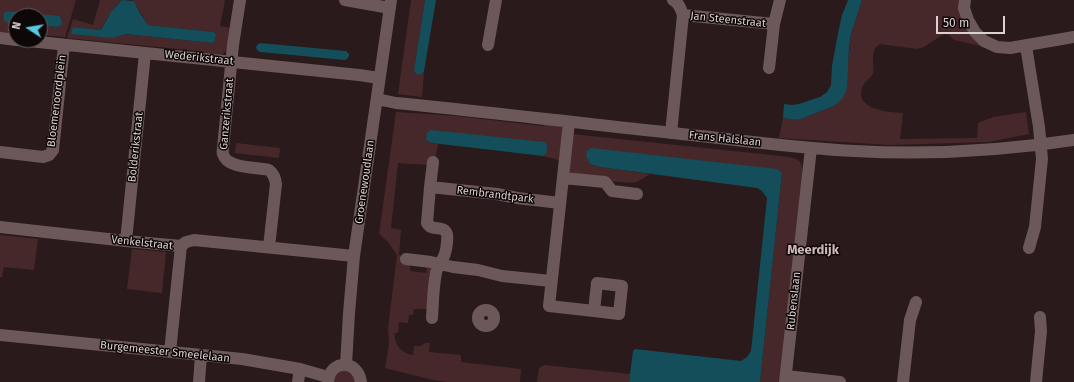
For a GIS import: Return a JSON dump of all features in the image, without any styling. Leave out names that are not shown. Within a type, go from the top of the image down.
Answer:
[{"type":"street","points":[[231,61],[240,0]]},
{"type":"street","points":[[345,0],[390,4]]},
{"type":"street","points":[[488,45],[496,0]]},
{"type":"street","points":[[671,133],[683,15],[680,6],[673,0]]},
{"type":"street","name":"Jan Steenstraat","points":[[769,68],[774,24],[780,0]]},
{"type":"street","points":[[965,0],[964,8],[968,20],[975,32],[984,41],[997,47],[1010,48],[1026,46],[1074,37]]},
{"type":"street","name":"Groenewoudlaan","points":[[346,365],[354,256],[390,4]]},
{"type":"street","name":"Jan Steenstraat","points":[[683,15],[774,24]]},
{"type":"street","name":"Wederikstraat","points":[[48,43],[231,61],[379,78]]},
{"type":"street","name":"Bloemenoordplein","points":[[0,152],[43,157],[49,155],[53,150],[64,45]]},
{"type":"street","points":[[1026,46],[1039,127],[1042,159],[1035,227],[1029,248]]},
{"type":"street","name":"Bolderikstraat","points":[[126,241],[145,53]]},
{"type":"street","name":"Ganzerikstraat","points":[[231,61],[223,155],[227,161],[236,165],[263,168],[273,173],[276,184],[269,248]]},
{"type":"street","name":"Frans Halslaan","points":[[377,99],[396,103],[811,148],[872,152],[945,152],[1041,145],[1074,140]]},
{"type":"street","points":[[569,122],[549,306],[594,311]]},
{"type":"street","name":"Rubenslaan","points":[[785,379],[811,148]]},
{"type":"street","points":[[432,318],[436,272],[445,255],[447,237],[447,232],[445,230],[433,228],[427,223],[433,162]]},
{"type":"street","points":[[563,178],[605,182],[612,191],[638,194]]},
{"type":"street","name":"Rembrandtpark","points":[[430,188],[497,194],[560,203]]},
{"type":"street","name":"Venkelstraat","points":[[0,227],[181,246],[186,242],[194,240],[354,256]]},
{"type":"street","points":[[170,352],[181,246]]},
{"type":"street","points":[[406,259],[478,270],[502,276],[551,281]]},
{"type":"street","points":[[903,382],[910,320],[916,302]]},
{"type":"street","points":[[1036,382],[1041,331],[1040,317]]},
{"type":"street","name":"Burgemeester Smeelelaan","points":[[0,335],[242,359],[300,369],[328,380]]},
{"type":"street","points":[[198,382],[201,355]]},
{"type":"street","points":[[328,380],[332,370],[336,367],[346,365],[356,369],[361,382]]},
{"type":"street","points":[[298,382],[300,369]]},
{"type":"street","points":[[785,379],[840,382]]},
{"type":"shaded area","points":[[0,0],[76,0],[65,37],[48,36],[48,26],[58,27],[62,19],[48,17],[48,8],[8,8],[8,11],[3,18],[8,22],[8,33],[0,33]]},
{"type":"shaded area","points":[[100,0],[122,0],[110,14],[101,30],[73,27],[105,37],[125,34],[212,43],[215,41],[216,34],[214,32],[148,25],[133,0],[225,0],[220,26],[231,28],[227,50],[222,55],[204,54],[199,51],[67,38],[73,19],[93,25]]},
{"type":"shaded area","points":[[411,0],[425,0],[414,70],[422,74],[424,71],[422,97],[398,94]]},
{"type":"shaded area","points":[[862,0],[962,0],[971,36],[981,46],[954,40],[949,35],[944,34],[924,47],[917,49],[880,44],[875,48],[873,56],[873,73],[863,86],[861,95],[863,101],[875,108],[890,112],[903,113],[900,139],[977,138],[978,123],[993,117],[1026,112],[1029,134],[989,142],[890,145],[779,138],[783,118],[798,120],[834,106],[848,63],[851,34]]},
{"type":"shaded area","points":[[396,112],[456,116],[543,126],[546,123],[560,125],[563,127],[559,160],[543,156],[547,150],[546,143],[432,143],[438,144],[435,161],[428,165],[398,163],[391,228],[401,230],[399,255],[404,257],[410,264],[410,271],[426,273],[427,266],[431,269],[428,309],[414,309],[413,315],[409,315],[408,323],[399,322],[398,333],[395,333],[395,340],[397,344],[402,350],[413,355],[414,346],[421,346],[425,343],[430,343],[429,352],[461,355],[461,362],[521,369],[520,382],[447,382],[385,368],[389,344],[388,328],[397,255],[388,242],[379,234]]},
{"type":"shaded area","points":[[572,134],[781,156],[798,160],[802,166],[803,178],[782,382],[760,382],[782,173],[590,164],[600,167],[650,174],[636,182],[631,183],[592,178],[568,173]]},
{"type":"shaded area","points":[[236,143],[280,148],[279,158],[235,153]]},
{"type":"shaded area","points":[[0,235],[38,239],[34,270],[4,267],[2,277],[0,277]]},
{"type":"shaded area","points":[[132,249],[166,252],[162,293],[127,289]]},
{"type":"shaded area","points":[[544,365],[630,374],[629,382],[537,382],[539,368]]},
{"type":"shaded area","points":[[346,370],[351,372],[357,382],[333,382],[337,374]]},
{"type":"water","points":[[122,0],[134,1],[148,25],[214,32],[216,34],[215,41],[212,43],[126,34],[112,38],[71,34],[73,27],[101,30],[111,12]]},
{"type":"water","points":[[425,0],[436,0],[424,71],[422,74],[419,74],[414,70]]},
{"type":"water","points":[[848,0],[862,0],[851,34],[847,87],[845,94],[834,106],[798,120],[783,118],[784,104],[799,104],[820,97],[827,92],[831,85],[832,66],[838,33],[842,15]]},
{"type":"water","points":[[8,11],[8,22],[4,21],[3,19],[4,13]]},
{"type":"water","points":[[48,15],[59,16],[62,24],[58,27],[48,26]]},
{"type":"water","points":[[260,43],[346,51],[349,56],[345,60],[260,52],[256,47]]},
{"type":"water","points":[[431,130],[544,142],[547,145],[547,150],[546,154],[543,156],[432,143],[426,140],[427,133]]},
{"type":"water","points":[[591,148],[777,169],[782,173],[760,382],[629,382],[633,351],[635,349],[741,361],[747,357],[751,351],[767,198],[762,191],[757,188],[600,167],[590,164],[586,156],[587,151]]},
{"type":"district","name":"Meerdijk","points":[[813,250]]}]
